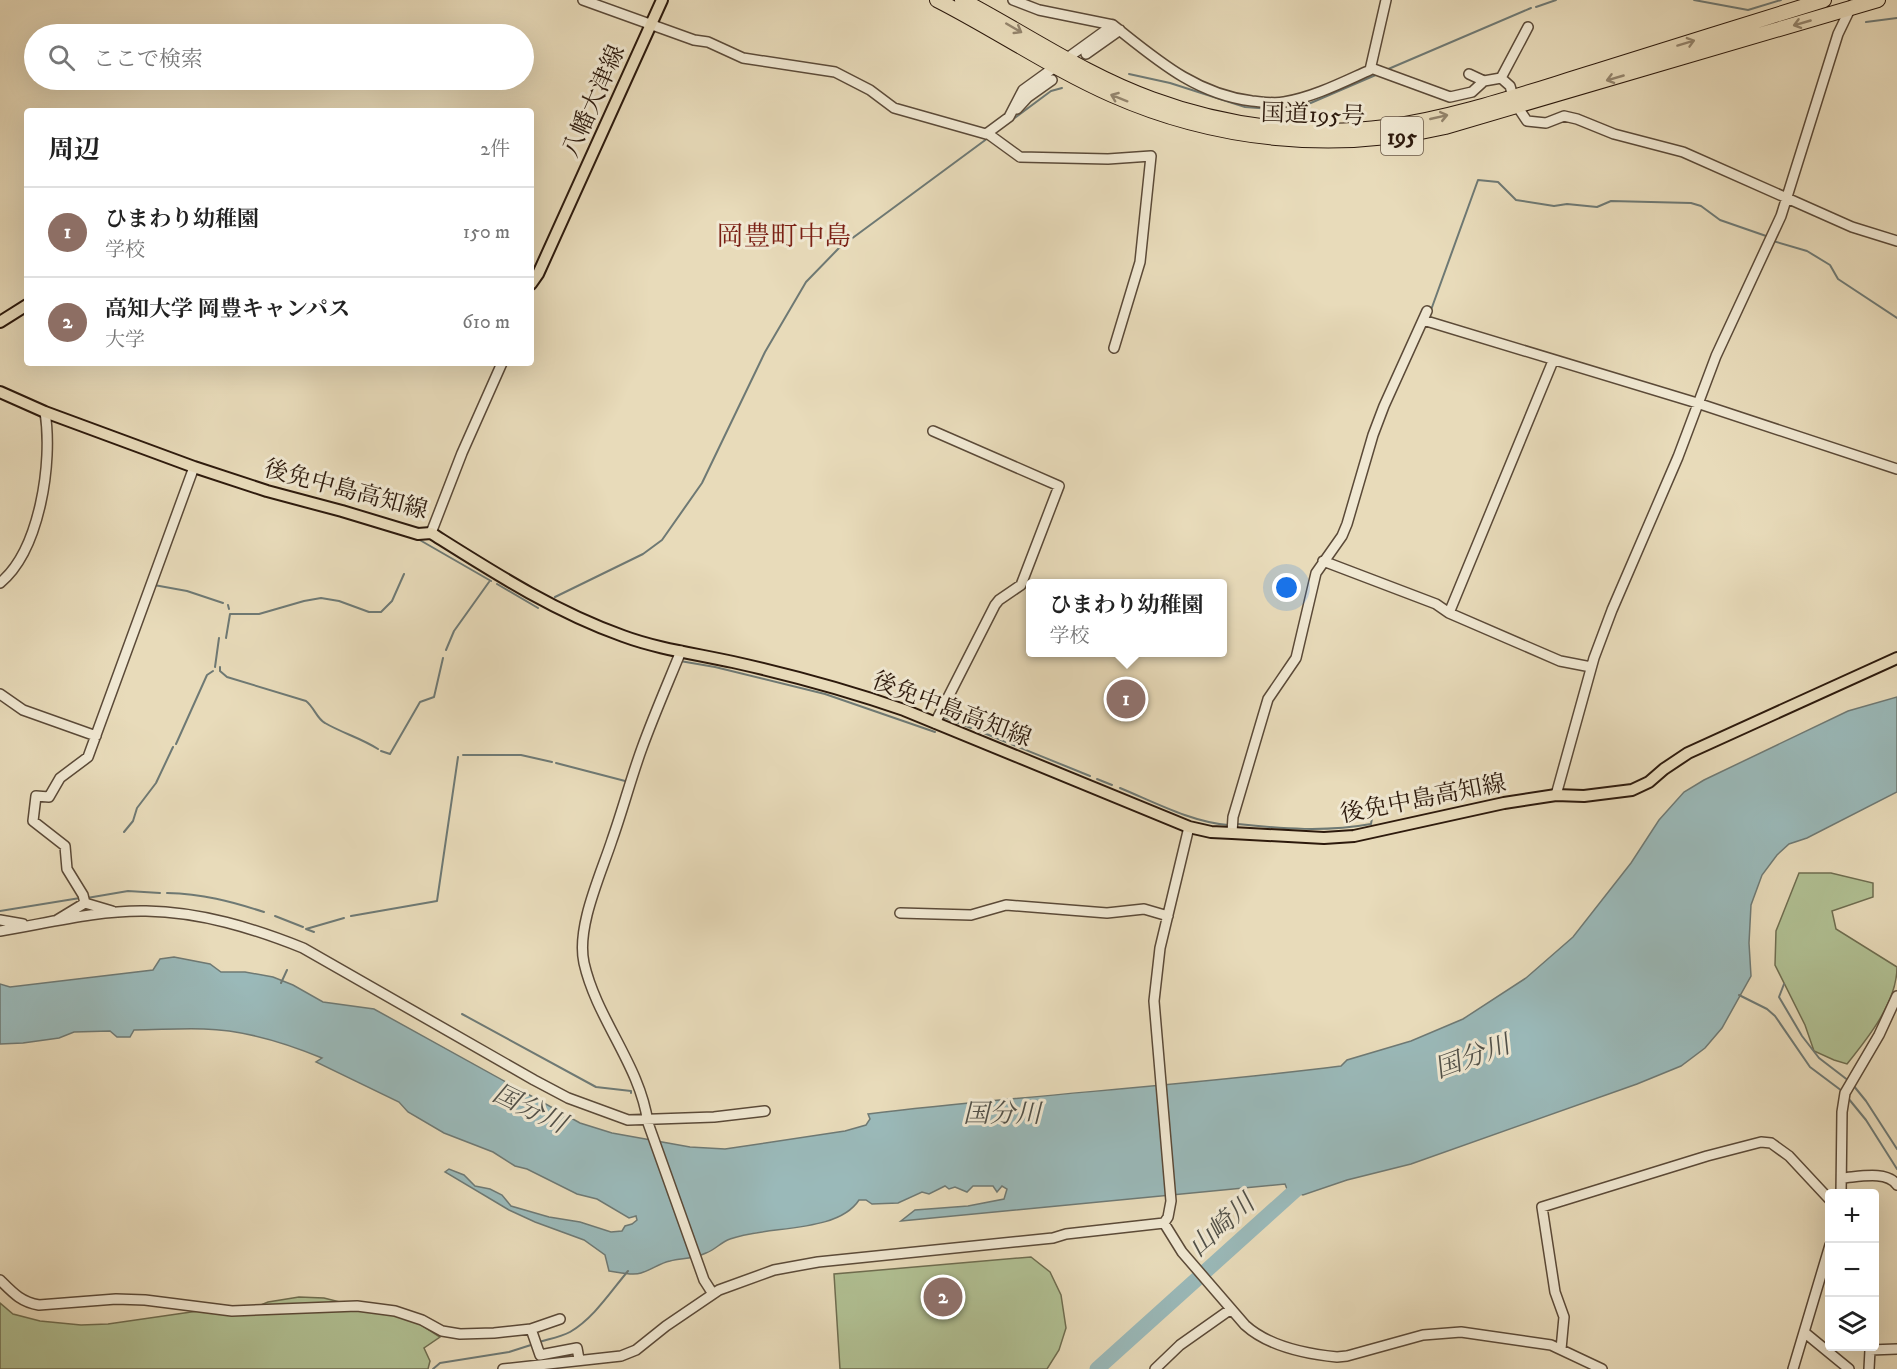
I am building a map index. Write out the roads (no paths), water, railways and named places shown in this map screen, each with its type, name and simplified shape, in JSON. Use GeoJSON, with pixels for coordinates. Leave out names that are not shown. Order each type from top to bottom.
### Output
{"type":"FeatureCollection","features":[{"type":"Feature","properties":{"kind":"highway","name":"国道195号"},"geometry":{"type":"LineString","coordinates":[[937,0],[1058,68],[1112,95],[1183,121],[1263,137],[1312,141],[1350,141],[1413,135],[1824,0]]}},
{"type":"Feature","properties":{"kind":"highway","name":"国道195号"},"geometry":{"type":"LineString","coordinates":[[962,0],[1058,68]]}},
{"type":"Feature","properties":{"kind":"highway","name":"国道195号"},"geometry":{"type":"LineString","coordinates":[[1515,102],[1853,5],[1878,0]]}},
{"type":"Feature","properties":{"kind":"main road","name":"八幡大津線"},"geometry":{"type":"LineString","coordinates":[[534,279],[542,266],[662,0]]}},
{"type":"Feature","properties":{"kind":"main road"},"geometry":{"type":"LineString","coordinates":[[0,322],[24,307]]}},
{"type":"Feature","properties":{"kind":"main road","name":"後免中島高知線"},"geometry":{"type":"LineString","coordinates":[[0,392],[45,412],[194,467],[267,491],[418,534],[430,533],[538,598],[579,619],[631,639],[808,679],[862,695],[1189,827],[1211,832],[1324,838],[1354,836],[1504,803],[1556,795],[1584,796],[1642,787],[1688,753],[1897,658]]}},
{"type":"Feature","properties":{"kind":"street"},"geometry":{"type":"LineString","coordinates":[[584,0],[694,40],[708,42],[742,58],[835,72],[870,90],[903,112],[935,119],[982,134],[990,134],[1020,157],[1108,159],[1151,156],[1140,262],[1114,348]]}},
{"type":"Feature","properties":{"kind":"street"},"geometry":{"type":"LineString","coordinates":[[1013,0],[1039,10],[1116,28],[1186,80],[1245,100],[1276,103],[1304,98],[1370,70],[1378,70],[1450,97],[1472,92],[1484,81],[1501,78]]}},
{"type":"Feature","properties":{"kind":"street"},"geometry":{"type":"LineString","coordinates":[[1378,70],[1386,0]]}},
{"type":"Feature","properties":{"kind":"street"},"geometry":{"type":"LineString","coordinates":[[1556,795],[1592,667],[1612,610],[1678,457],[1697,403],[1734,314],[1772,238],[1838,33],[1853,5]]}},
{"type":"Feature","properties":{"kind":"street"},"geometry":{"type":"LineString","coordinates":[[1501,78],[1527,27]]}},
{"type":"Feature","properties":{"kind":"street"},"geometry":{"type":"LineString","coordinates":[[1009,117],[1023,90],[1116,28]]}},
{"type":"Feature","properties":{"kind":"street"},"geometry":{"type":"LineString","coordinates":[[1086,54],[1116,28]]}},
{"type":"Feature","properties":{"kind":"street"},"geometry":{"type":"LineString","coordinates":[[990,134],[1058,68]]}},
{"type":"Feature","properties":{"kind":"street"},"geometry":{"type":"LineString","coordinates":[[1470,74],[1484,81]]}},
{"type":"Feature","properties":{"kind":"street"},"geometry":{"type":"LineString","coordinates":[[1501,78],[1510,86],[1515,102],[1527,121],[1546,123],[1564,116],[1614,134],[1695,156],[1852,227],[1897,241]]}},
{"type":"Feature","properties":{"kind":"street"},"geometry":{"type":"LineString","coordinates":[[1232,833],[1233,817],[1268,699],[1296,658],[1316,573],[1342,536],[1373,435],[1425,316],[1553,361],[1697,403],[1897,470]]}},
{"type":"Feature","properties":{"kind":"street"},"geometry":{"type":"LineString","coordinates":[[1449,613],[1553,361]]}},
{"type":"Feature","properties":{"kind":"street"},"geometry":{"type":"LineString","coordinates":[[430,533],[501,366]]}},
{"type":"Feature","properties":{"kind":"street"},"geometry":{"type":"LineString","coordinates":[[0,583],[12,573],[23,556],[38,515],[47,463],[48,436],[45,412]]}},
{"type":"Feature","properties":{"kind":"street"},"geometry":{"type":"LineString","coordinates":[[933,431],[1059,486],[1021,585],[995,605],[934,723]]}},
{"type":"Feature","properties":{"kind":"street"},"geometry":{"type":"LineString","coordinates":[[85,903],[83,895],[67,869],[65,846],[37,825],[33,817],[36,796],[49,797],[62,776],[87,759],[194,467]]}},
{"type":"Feature","properties":{"kind":"street"},"geometry":{"type":"LineString","coordinates":[[1323,561],[1436,604],[1449,613],[1560,662],[1592,667]]}},
{"type":"Feature","properties":{"kind":"street"},"geometry":{"type":"LineString","coordinates":[[681,651],[639,756],[584,926],[584,960],[604,1018],[630,1067],[704,1280],[713,1294]]}},
{"type":"Feature","properties":{"kind":"street"},"geometry":{"type":"LineString","coordinates":[[0,694],[23,710],[96,736]]}},
{"type":"Feature","properties":{"kind":"street"},"geometry":{"type":"LineString","coordinates":[[1164,1222],[1170,1210],[1170,1190],[1154,1001],[1160,948],[1189,827]]}},
{"type":"Feature","properties":{"kind":"street"},"geometry":{"type":"LineString","coordinates":[[53,922],[85,903],[118,913]]}},
{"type":"Feature","properties":{"kind":"street"},"geometry":{"type":"LineString","coordinates":[[900,913],[971,915],[1006,905],[1107,913],[1144,909],[1168,916]]}},
{"type":"Feature","properties":{"kind":"street"},"geometry":{"type":"LineString","coordinates":[[0,931],[118,913],[146,911],[226,922],[303,948],[568,1098],[628,1120],[714,1117],[765,1111]]}},
{"type":"Feature","properties":{"kind":"street"},"geometry":{"type":"LineString","coordinates":[[0,920],[32,926]]}},
{"type":"Feature","properties":{"kind":"street"},"geometry":{"type":"LineString","coordinates":[[1841,1189],[1848,1089],[1894,1012],[1897,996]]}},
{"type":"Feature","properties":{"kind":"street"},"geometry":{"type":"LineString","coordinates":[[1561,1349],[1564,1317],[1555,1292],[1542,1207],[1707,1156],[1761,1142],[1771,1143],[1789,1156],[1825,1195]]}},
{"type":"Feature","properties":{"kind":"street"},"geometry":{"type":"LineString","coordinates":[[1842,1178],[1884,1176],[1893,1180],[1897,1185]]}},
{"type":"Feature","properties":{"kind":"street"},"geometry":{"type":"LineString","coordinates":[[1164,1222],[1195,1269],[1253,1332],[1290,1347],[1337,1357],[1423,1335],[1474,1333],[1540,1343],[1561,1349],[1602,1369]]}},
{"type":"Feature","properties":{"kind":"street"},"geometry":{"type":"LineString","coordinates":[[503,1369],[621,1356],[636,1350],[671,1322],[713,1294],[746,1278],[789,1266],[1053,1238],[1066,1234],[1164,1222]]}},
{"type":"Feature","properties":{"kind":"street"},"geometry":{"type":"LineString","coordinates":[[1793,1369],[1825,1262]]}},
{"type":"Feature","properties":{"kind":"street"},"geometry":{"type":"LineString","coordinates":[[0,1280],[17,1298],[39,1305],[116,1299],[146,1300],[232,1311],[357,1306],[395,1311],[423,1320],[442,1330],[460,1334],[532,1333],[560,1319]]}},
{"type":"Feature","properties":{"kind":"street"},"geometry":{"type":"LineString","coordinates":[[1155,1369],[1186,1340],[1231,1309]]}},
{"type":"Feature","properties":{"kind":"street"},"geometry":{"type":"LineString","coordinates":[[1804,1332],[1849,1369]]}},
{"type":"Feature","properties":{"kind":"street"},"geometry":{"type":"LineString","coordinates":[[532,1333],[540,1355],[577,1348],[579,1359]]}},
{"type":"Feature","properties":{"kind":"street"},"geometry":{"type":"LineString","coordinates":[[1869,1369],[1870,1350],[1897,1348]]}},
{"type":"Feature","properties":{"kind":"water","name":"国分川"},"geometry":{"type":"Polygon","coordinates":[[[1897,697],[1897,792],[1807,838],[1789,844],[1777,855],[1762,875],[1751,905],[1749,943],[1751,976],[1722,1028],[1705,1048],[1681,1066],[1637,1084],[1411,1164],[1347,1180],[1303,1195],[1287,1189],[1285,1184],[901,1221],[915,1210],[968,1206],[1004,1199],[1007,1189],[1002,1186],[997,1192],[993,1186],[973,1186],[967,1192],[955,1187],[949,1189],[945,1186],[929,1194],[922,1192],[898,1203],[872,1204],[866,1200],[859,1200],[849,1211],[818,1224],[745,1235],[727,1240],[702,1255],[666,1262],[633,1274],[609,1271],[605,1255],[584,1240],[509,1210],[445,1172],[449,1169],[464,1175],[475,1186],[490,1189],[502,1195],[511,1206],[549,1217],[580,1222],[611,1232],[622,1231],[625,1226],[637,1220],[636,1216],[629,1218],[597,1199],[577,1194],[527,1169],[515,1166],[493,1152],[444,1133],[408,1112],[399,1102],[316,1062],[322,1058],[308,1052],[249,1035],[195,1029],[134,1030],[130,1037],[117,1037],[110,1031],[74,1032],[59,1038],[0,1044],[0,984],[10,987],[153,970],[160,959],[174,957],[210,964],[221,972],[245,972],[273,977],[323,1002],[374,1009],[580,1123],[612,1133],[690,1147],[725,1149],[845,1131],[866,1125],[870,1119],[868,1114],[1341,1066],[1347,1060],[1411,1041],[1463,1019],[1526,978],[1573,937],[1631,863],[1659,820],[1684,792],[1704,780],[1848,711],[1897,697]]]}},
{"type":"Feature","properties":{"kind":"waterway"},"geometry":{"type":"LineString","coordinates":[[1536,7],[1556,0]]}},
{"type":"Feature","properties":{"kind":"waterway"},"geometry":{"type":"LineString","coordinates":[[1694,0],[1748,10],[1781,0]]}},
{"type":"Feature","properties":{"kind":"waterway"},"geometry":{"type":"LineString","coordinates":[[1386,70],[1531,8]]}},
{"type":"Feature","properties":{"kind":"waterway"},"geometry":{"type":"LineString","coordinates":[[1866,22],[1897,18]]}},
{"type":"Feature","properties":{"kind":"waterway"},"geometry":{"type":"LineString","coordinates":[[1129,74],[1170,83],[1245,107],[1284,110],[1306,105],[1378,74]]}},
{"type":"Feature","properties":{"kind":"waterway"},"geometry":{"type":"LineString","coordinates":[[1012,120],[1051,91],[1062,88]]}},
{"type":"Feature","properties":{"kind":"waterway"},"geometry":{"type":"LineString","coordinates":[[555,597],[643,554],[662,540],[702,483],[765,352],[806,282],[839,248],[988,138]]}},
{"type":"Feature","properties":{"kind":"waterway"},"geometry":{"type":"LineString","coordinates":[[1431,310],[1478,180],[1498,182],[1516,200],[1554,206],[1567,204],[1597,207],[1611,201],[1691,203],[1701,206],[1720,220],[1769,237]]}},
{"type":"Feature","properties":{"kind":"waterway"},"geometry":{"type":"LineString","coordinates":[[1773,241],[1807,251],[1830,265],[1838,279],[1897,318]]}},
{"type":"Feature","properties":{"kind":"waterway"},"geometry":{"type":"LineString","coordinates":[[418,539],[491,581]]}},
{"type":"Feature","properties":{"kind":"waterway"},"geometry":{"type":"LineString","coordinates":[[226,638],[230,614],[259,614],[321,598],[339,601],[369,612],[381,612],[392,601],[404,574]]}},
{"type":"Feature","properties":{"kind":"waterway"},"geometry":{"type":"LineString","coordinates":[[446,650],[454,631],[489,582]]}},
{"type":"Feature","properties":{"kind":"waterway"},"geometry":{"type":"LineString","coordinates":[[497,584],[538,608]]}},
{"type":"Feature","properties":{"kind":"waterway"},"geometry":{"type":"LineString","coordinates":[[154,585],[187,591],[223,603]]}},
{"type":"Feature","properties":{"kind":"waterway"},"geometry":{"type":"LineString","coordinates":[[228,605],[229,609]]}},
{"type":"Feature","properties":{"kind":"waterway"},"geometry":{"type":"LineString","coordinates":[[215,667],[219,638]]}},
{"type":"Feature","properties":{"kind":"waterway"},"geometry":{"type":"LineString","coordinates":[[381,751],[390,754],[420,702],[434,697],[443,658]]}},
{"type":"Feature","properties":{"kind":"waterway"},"geometry":{"type":"LineString","coordinates":[[680,661],[715,667],[825,694],[935,732]]}},
{"type":"Feature","properties":{"kind":"waterway"},"geometry":{"type":"LineString","coordinates":[[220,667],[220,671],[227,677],[306,701],[322,721],[378,749]]}},
{"type":"Feature","properties":{"kind":"waterway"},"geometry":{"type":"LineString","coordinates":[[176,744],[207,675],[213,671]]}},
{"type":"Feature","properties":{"kind":"waterway"},"geometry":{"type":"LineString","coordinates":[[944,718],[971,728]]}},
{"type":"Feature","properties":{"kind":"waterway"},"geometry":{"type":"LineString","coordinates":[[979,731],[1090,776]]}},
{"type":"Feature","properties":{"kind":"waterway"},"geometry":{"type":"LineString","coordinates":[[124,832],[133,821],[137,808],[156,783],[173,747]]}},
{"type":"Feature","properties":{"kind":"waterway"},"geometry":{"type":"LineString","coordinates":[[463,755],[521,755],[552,762]]}},
{"type":"Feature","properties":{"kind":"waterway"},"geometry":{"type":"LineString","coordinates":[[351,916],[437,901],[458,757]]}},
{"type":"Feature","properties":{"kind":"waterway"},"geometry":{"type":"LineString","coordinates":[[556,763],[629,782]]}},
{"type":"Feature","properties":{"kind":"waterway"},"geometry":{"type":"LineString","coordinates":[[1097,779],[1112,785]]}},
{"type":"Feature","properties":{"kind":"waterway"},"geometry":{"type":"LineString","coordinates":[[1120,788],[1187,816],[1228,825]]}},
{"type":"Feature","properties":{"kind":"waterway"},"geometry":{"type":"LineString","coordinates":[[1238,824],[1321,829],[1371,824],[1372,818]]}},
{"type":"Feature","properties":{"kind":"waterway"},"geometry":{"type":"LineString","coordinates":[[87,898],[128,891],[160,893]]}},
{"type":"Feature","properties":{"kind":"waterway"},"geometry":{"type":"LineString","coordinates":[[167,893],[216,899],[264,912]]}},
{"type":"Feature","properties":{"kind":"waterway"},"geometry":{"type":"LineString","coordinates":[[0,911],[80,898]]}},
{"type":"Feature","properties":{"kind":"waterway"},"geometry":{"type":"LineString","coordinates":[[275,916],[303,927]]}},
{"type":"Feature","properties":{"kind":"waterway"},"geometry":{"type":"LineString","coordinates":[[306,929],[344,918]]}},
{"type":"Feature","properties":{"kind":"waterway"},"geometry":{"type":"LineString","coordinates":[[306,929],[314,932]]}},
{"type":"Feature","properties":{"kind":"waterway"},"geometry":{"type":"LineString","coordinates":[[281,983],[287,970]]}},
{"type":"Feature","properties":{"kind":"waterway"},"geometry":{"type":"LineString","coordinates":[[1784,984],[1779,997],[1802,1036],[1819,1058],[1849,1081]]}},
{"type":"Feature","properties":{"kind":"waterway"},"geometry":{"type":"LineString","coordinates":[[1739,995],[1767,1009],[1775,1016],[1810,1067],[1842,1091]]}},
{"type":"Feature","properties":{"kind":"waterway"},"geometry":{"type":"LineString","coordinates":[[462,1014],[596,1087],[631,1091],[631,1093]]}},
{"type":"Feature","properties":{"kind":"waterway"},"geometry":{"type":"LineString","coordinates":[[1853,1085],[1897,1149]]}},
{"type":"Feature","properties":{"kind":"waterway"},"geometry":{"type":"LineString","coordinates":[[1848,1098],[1866,1120],[1897,1169]]}},
{"type":"Feature","properties":{"kind":"waterway","name":"山崎川"},"geometry":{"type":"LineString","coordinates":[[1097,1369],[1308,1179]]}},
{"type":"Feature","properties":{"kind":"waterway"},"geometry":{"type":"LineString","coordinates":[[539,1342],[563,1335],[579,1326],[594,1312],[628,1271]]}},
{"type":"Feature","properties":{"kind":"waterway"},"geometry":{"type":"LineString","coordinates":[[433,1369],[440,1363],[509,1352],[534,1344]]}},
{"type":"Feature","properties":{"kind":"place","name":"ひまわり幼稚園"},"geometry":{"type":"Point","coordinates":[1126,699]}},
{"type":"Feature","properties":{"kind":"place","name":"高知大学 岡豊キャンパス"},"geometry":{"type":"Point","coordinates":[943,1297]}},
{"type":"Feature","properties":{"kind":"district","name":"岡豊町中島"},"geometry":{"type":"Point","coordinates":[784,236]}}]}
